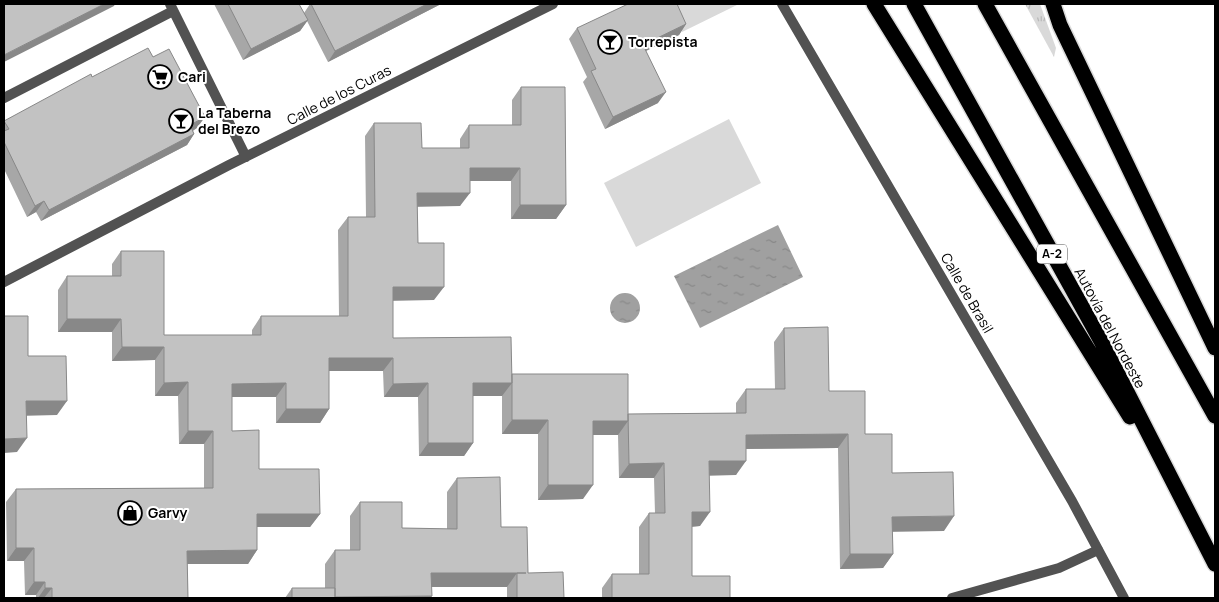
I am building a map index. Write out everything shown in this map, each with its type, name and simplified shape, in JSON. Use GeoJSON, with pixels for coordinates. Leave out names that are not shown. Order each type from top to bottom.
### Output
{"type":"FeatureCollection","features":[{"type":"Feature","properties":{"kind":"highway"},"geometry":{"type":"LineString","coordinates":[[870,4],[894,38]]}},
{"type":"Feature","properties":{"kind":"highway"},"geometry":{"type":"LineString","coordinates":[[874,4],[1185,506]]}},
{"type":"Feature","properties":{"kind":"highway","name":"Autovía del Nordeste"},"geometry":{"type":"LineString","coordinates":[[914,4],[1101,341],[1215,564]]}},
{"type":"Feature","properties":{"kind":"highway"},"geometry":{"type":"LineString","coordinates":[[985,4],[1215,416]]}},
{"type":"Feature","properties":{"kind":"highway"},"geometry":{"type":"LineString","coordinates":[[1053,4],[1060,26],[1215,348]]}},
{"type":"Feature","properties":{"kind":"street","name":"Calle de los Curas"},"geometry":{"type":"LineString","coordinates":[[4,282],[229,165],[553,4]]}},
{"type":"Feature","properties":{"kind":"street","name":"Calle de Brasil"},"geometry":{"type":"LineString","coordinates":[[782,4],[1067,492],[1124,598]]}},
{"type":"Feature","properties":{"kind":"street"},"geometry":{"type":"LineString","coordinates":[[4,98],[172,8],[246,157]]}},
{"type":"Feature","properties":{"kind":"street"},"geometry":{"type":"LineString","coordinates":[[952,598],[1059,568],[1098,550]]}},
{"type":"Feature","properties":{"kind":"green space"},"geometry":{"type":"Polygon","coordinates":[[[669,4],[739,4],[682,32],[669,4]]]}},
{"type":"Feature","properties":{"kind":"green space"},"geometry":{"type":"Polygon","coordinates":[[[1025,4],[1040,4],[1056,48],[1054,57],[1025,4]]]}},
{"type":"Feature","properties":{"kind":"green space"},"geometry":{"type":"Polygon","coordinates":[[[729,119],[761,183],[636,247],[604,183],[729,119]]]}},
{"type":"Feature","properties":{"kind":"water"},"geometry":{"type":"Polygon","coordinates":[[[778,225],[803,277],[700,328],[674,276],[778,225]]]}},
{"type":"Feature","properties":{"kind":"water"},"geometry":{"type":"Polygon","coordinates":[[[625,293],[636,297],[640,308],[636,319],[625,323],[614,319],[610,308],[614,297],[625,293]]]}},
{"type":"Feature","properties":{"kind":"building"},"geometry":{"type":"Polygon","coordinates":[[[4,4],[104,4],[4,55],[4,4]]]}},
{"type":"Feature","properties":{"kind":"building"},"geometry":{"type":"Polygon","coordinates":[[[228,4],[299,4],[308,20],[251,49],[228,4]]]}},
{"type":"Feature","properties":{"kind":"building"},"geometry":{"type":"Polygon","coordinates":[[[311,4],[427,4],[335,51],[311,4]]]}},
{"type":"Feature","properties":{"kind":"building"},"geometry":{"type":"Polygon","coordinates":[[[628,4],[677,4],[686,24],[643,45],[666,92],[613,117],[591,71],[596,69],[577,28],[628,4]]]}},
{"type":"Feature","properties":{"kind":"building"},"geometry":{"type":"Polygon","coordinates":[[[148,48],[153,57],[169,49],[205,117],[190,125],[194,134],[49,210],[44,201],[35,206],[4,142],[4,131],[9,129],[4,121],[91,74],[92,77],[148,48]]]}},
{"type":"Feature","properties":{"kind":"building"},"geometry":{"type":"Polygon","coordinates":[[[521,87],[565,87],[566,205],[520,205],[520,168],[470,168],[470,193],[417,193],[418,243],[444,243],[444,287],[393,287],[393,338],[511,337],[512,383],[473,383],[473,443],[428,443],[428,383],[393,384],[393,358],[329,358],[329,409],[286,409],[286,383],[232,384],[232,431],[259,430],[259,469],[319,469],[320,514],[257,514],[257,550],[187,551],[188,598],[52,598],[52,588],[45,588],[45,582],[34,582],[34,548],[16,548],[16,489],[213,488],[213,431],[188,431],[188,382],[164,383],[164,347],[122,347],[121,319],[67,319],[67,276],[121,276],[121,251],[164,251],[164,335],[261,335],[261,316],[348,316],[348,217],[375,217],[374,123],[421,123],[422,148],[469,148],[469,125],[521,125],[521,87]]]}},
{"type":"Feature","properties":{"kind":"building"},"geometry":{"type":"Polygon","coordinates":[[[4,316],[28,316],[28,356],[66,356],[67,401],[26,401],[27,438],[4,439],[4,316]]]}},
{"type":"Feature","properties":{"kind":"building"},"geometry":{"type":"Polygon","coordinates":[[[828,327],[829,391],[865,391],[865,434],[892,434],[892,473],[953,472],[954,516],[892,517],[893,554],[850,554],[848,434],[746,435],[746,461],[709,461],[710,512],[692,512],[692,576],[730,576],[730,598],[612,598],[612,574],[649,574],[649,513],[665,513],[664,463],[629,464],[628,414],[746,413],[746,389],[785,389],[784,328],[828,327]]]}},
{"type":"Feature","properties":{"kind":"building"},"geometry":{"type":"Polygon","coordinates":[[[512,374],[628,374],[628,421],[593,421],[593,485],[548,485],[548,420],[512,420],[512,374]]]}},
{"type":"Feature","properties":{"kind":"building"},"geometry":{"type":"Polygon","coordinates":[[[500,477],[501,527],[527,527],[528,573],[563,572],[564,598],[517,598],[517,573],[431,573],[432,596],[335,597],[335,550],[360,550],[360,502],[402,502],[402,528],[457,529],[457,478],[500,477]]]}},
{"type":"Feature","properties":{"kind":"building"},"geometry":{"type":"Polygon","coordinates":[[[292,588],[335,588],[335,598],[292,598],[292,588]]]}},
{"type":"Feature","properties":{"kind":"place","name":"Torrepista"},"geometry":{"type":"Point","coordinates":[610,42]}},
{"type":"Feature","properties":{"kind":"place","name":"Cari"},"geometry":{"type":"Point","coordinates":[160,77]}},
{"type":"Feature","properties":{"kind":"place","name":"La Taberna del Brezo"},"geometry":{"type":"Point","coordinates":[181,121]}},
{"type":"Feature","properties":{"kind":"place","name":"Garvy"},"geometry":{"type":"Point","coordinates":[130,513]}}]}
